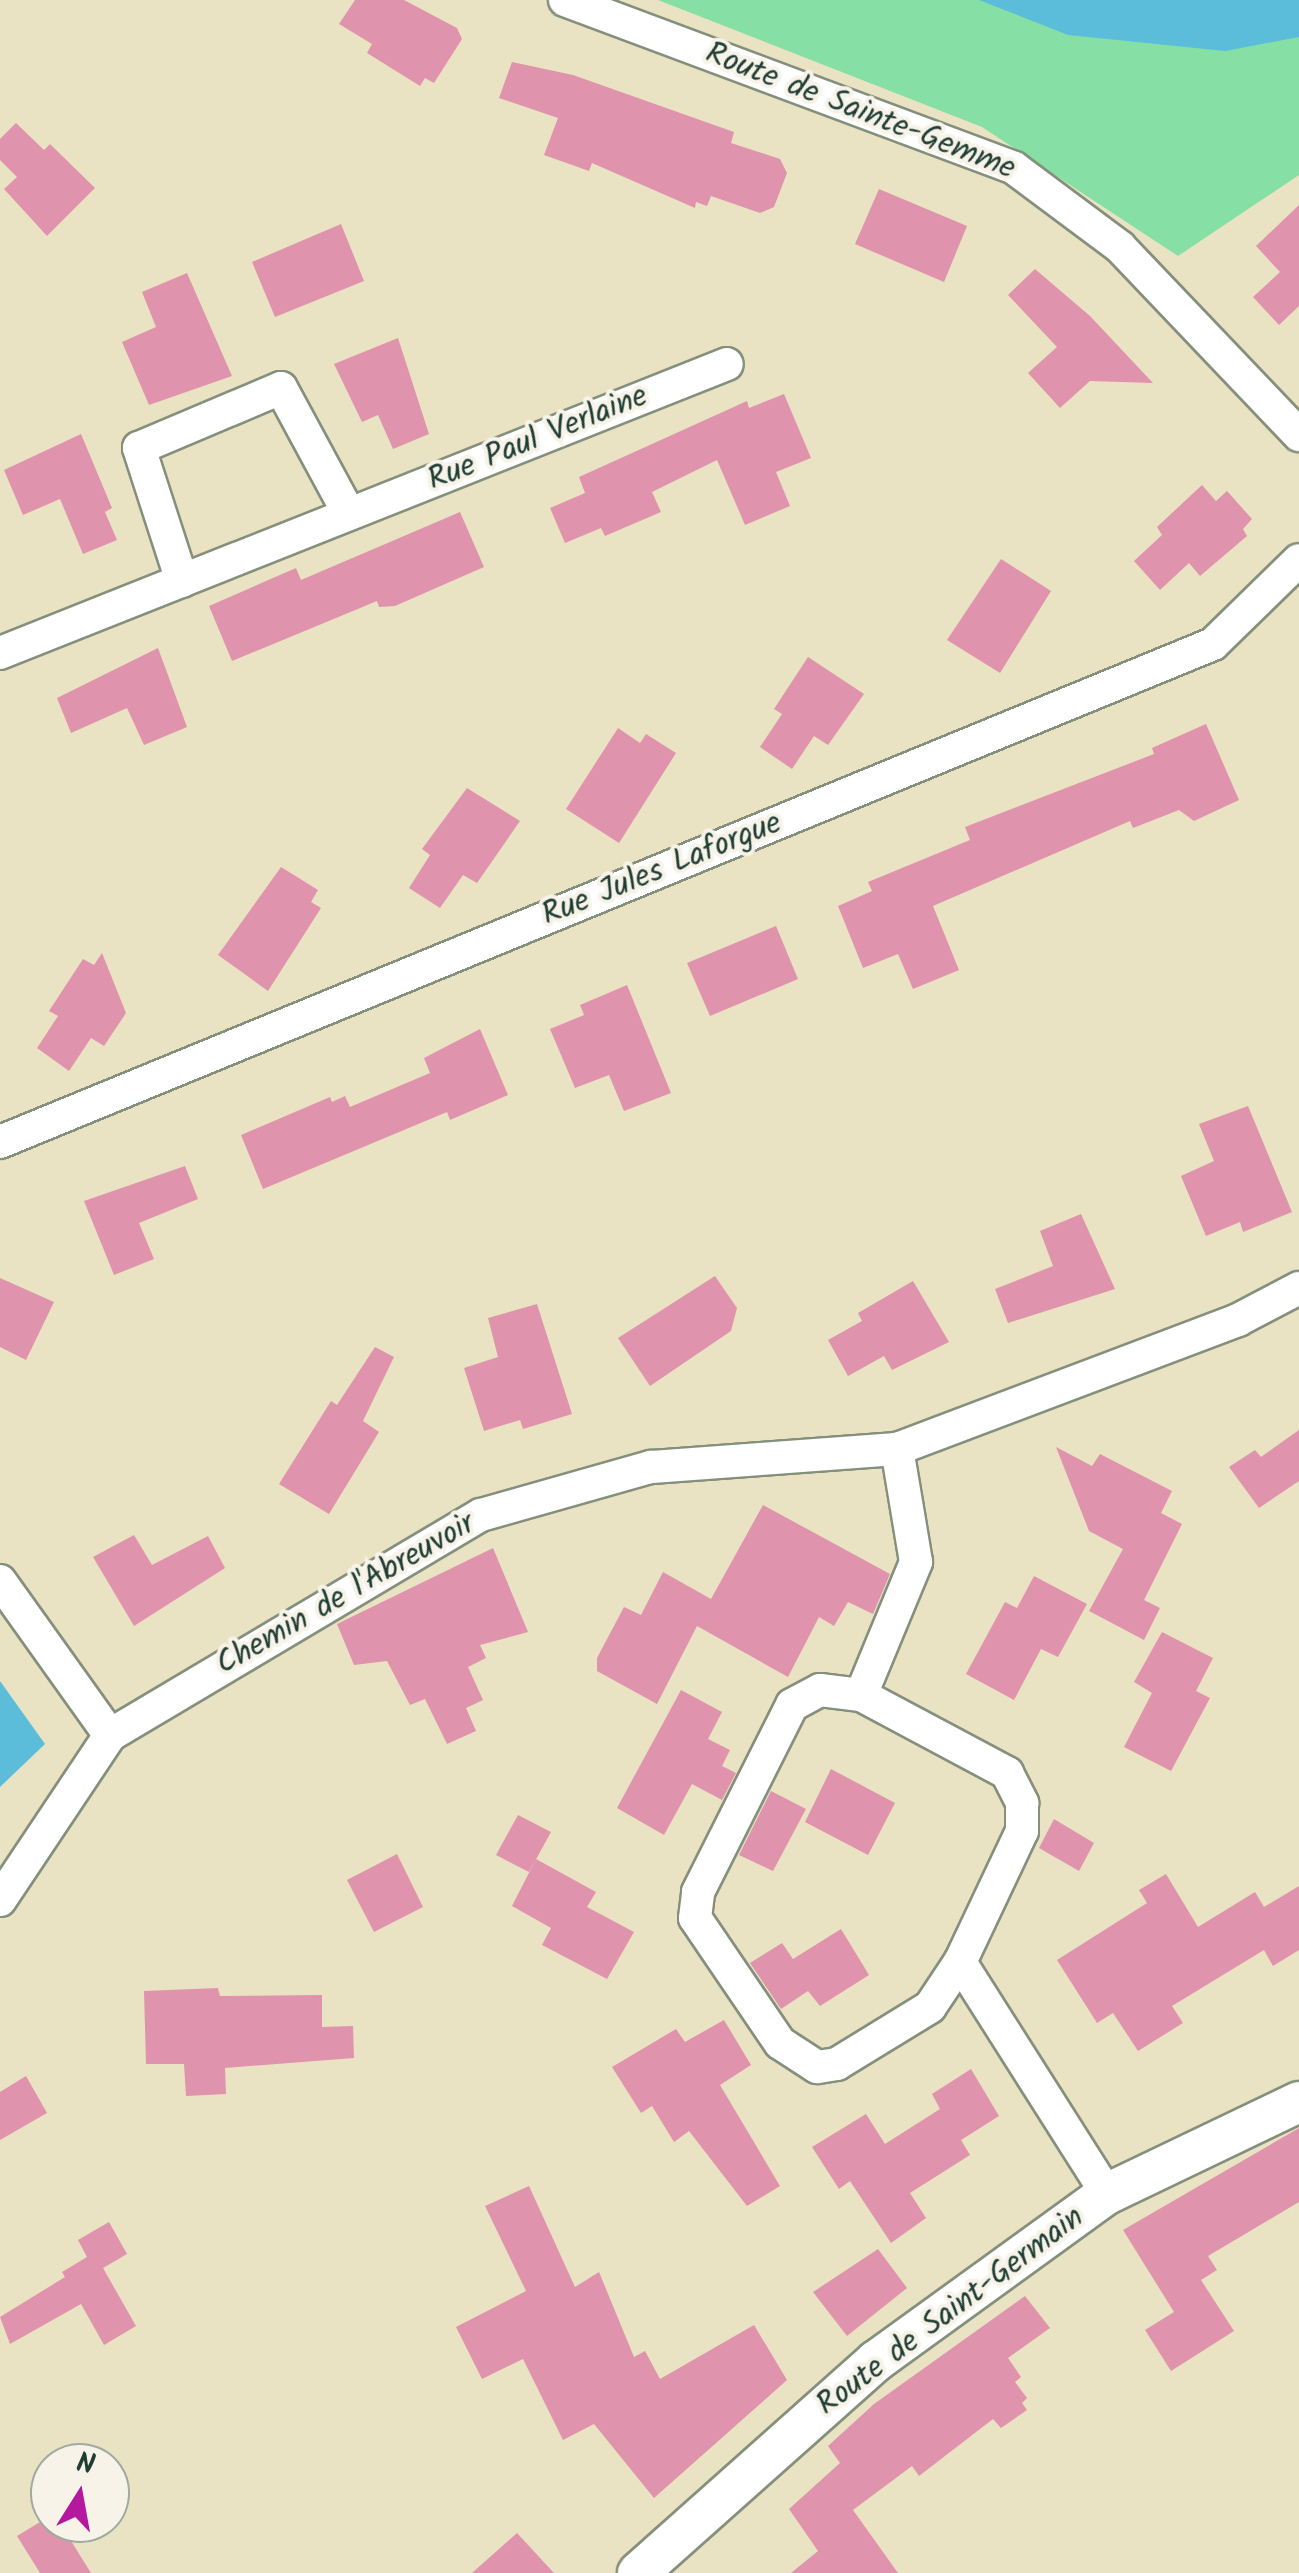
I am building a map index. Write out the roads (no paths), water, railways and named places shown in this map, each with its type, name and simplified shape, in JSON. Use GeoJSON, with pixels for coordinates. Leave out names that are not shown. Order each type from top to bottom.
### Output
{"type":"FeatureCollection","features":[{"type":"Feature","properties":{"kind":"street","name":"Route de Sainte-Gemme"},"geometry":{"type":"LineString","coordinates":[[565,0],[1014,168],[1120,247],[1299,435]]}},
{"type":"Feature","properties":{"kind":"street","name":"Rue Paul Verlaine"},"geometry":{"type":"LineString","coordinates":[[0,653],[727,364]]}},
{"type":"Feature","properties":{"kind":"street"},"geometry":{"type":"LineString","coordinates":[[182,580],[139,448],[282,388],[349,514]]}},
{"type":"Feature","properties":{"kind":"street","name":"Rue Jules Laforgue"},"geometry":{"type":"LineString","coordinates":[[0,1142],[1213,644],[1299,560]]}},
{"type":"Feature","properties":{"kind":"street","name":"Chemin de l'Abreuvoir"},"geometry":{"type":"LineString","coordinates":[[0,1900],[110,1734],[481,1516],[566,1486],[651,1467],[898,1449],[1238,1320],[1299,1288]]}},
{"type":"Feature","properties":{"kind":"street"},"geometry":{"type":"LineString","coordinates":[[861,1695],[916,1562],[898,1449]]}},
{"type":"Feature","properties":{"kind":"street"},"geometry":{"type":"LineString","coordinates":[[0,1581],[110,1734]]}},
{"type":"Feature","properties":{"kind":"street"},"geometry":{"type":"LineString","coordinates":[[820,1690],[861,1695],[1007,1773],[1022,1803],[1022,1832],[960,1962],[930,2007],[837,2064],[817,2067],[780,2043],[695,1918],[698,1892],[792,1705],[820,1690]]}},
{"type":"Feature","properties":{"kind":"street"},"geometry":{"type":"LineString","coordinates":[[960,1962],[1107,2194]]}},
{"type":"Feature","properties":{"kind":"street","name":"Route de Saint-Germain"},"geometry":{"type":"LineString","coordinates":[[638,2573],[876,2361],[1107,2194],[1299,2102]]}},
{"type":"Feature","properties":{"kind":"water"},"geometry":{"type":"Polygon","coordinates":[[[979,0],[1299,0],[1299,37],[1225,51],[1068,35],[979,0]]]}},
{"type":"Feature","properties":{"kind":"water"},"geometry":{"type":"Polygon","coordinates":[[[0,1681],[45,1744],[0,1787],[0,1681]]]}}]}
